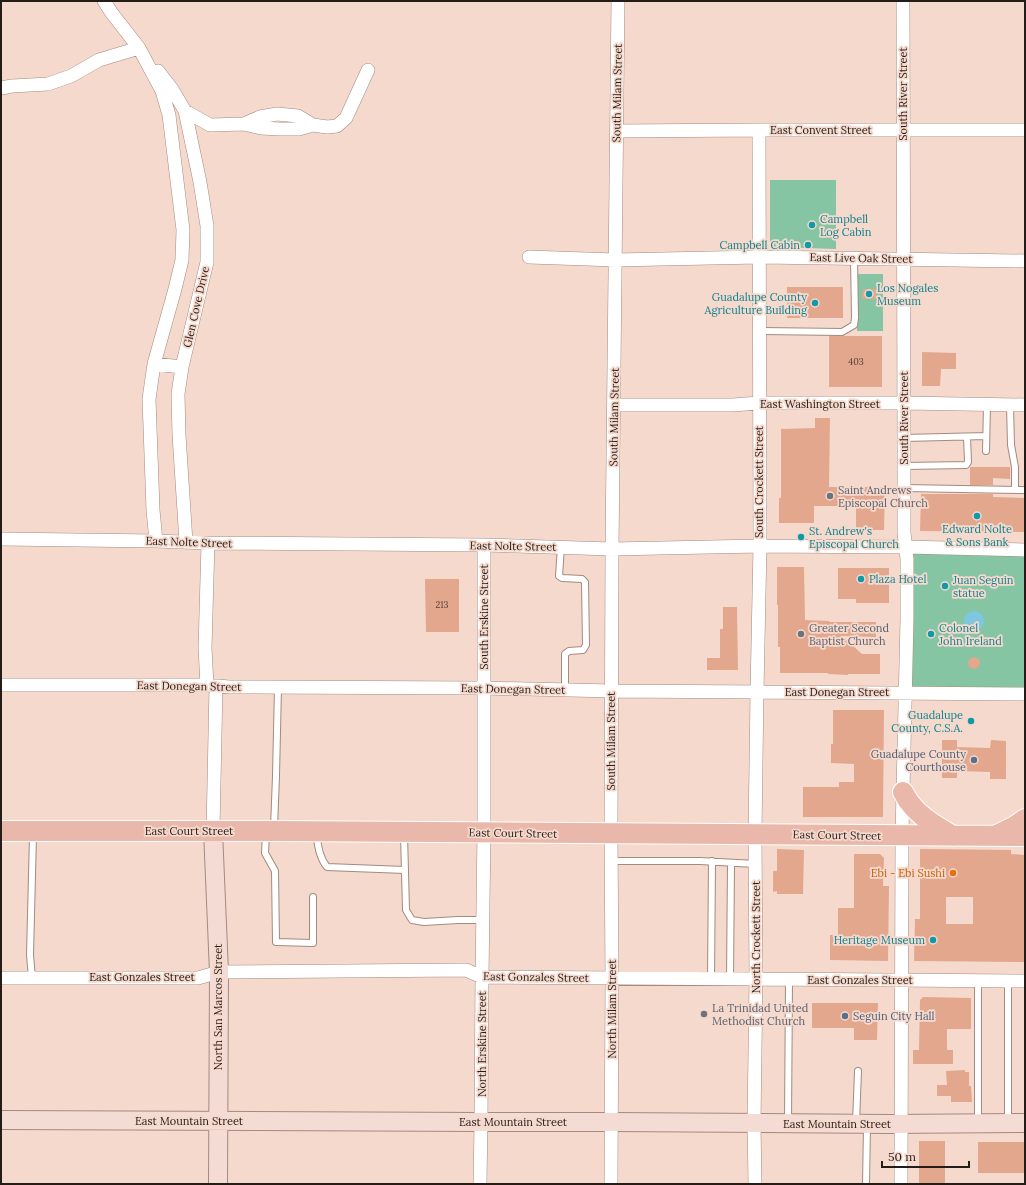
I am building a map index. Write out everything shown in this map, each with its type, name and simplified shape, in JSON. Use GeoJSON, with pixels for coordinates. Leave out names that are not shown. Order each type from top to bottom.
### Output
{"type":"FeatureCollection","features":[{"type":"Feature","properties":{"kind":"main road"},"geometry":{"type":"LineString","coordinates":[[903,792],[910,804],[922,816],[953,836]]}},
{"type":"Feature","properties":{"kind":"main road"},"geometry":{"type":"LineString","coordinates":[[995,836],[1025,819]]}},
{"type":"Feature","properties":{"kind":"main road","name":"East Court Street"},"geometry":{"type":"LineString","coordinates":[[1,831],[315,831],[1025,836]]}},
{"type":"Feature","properties":{"kind":"street","name":"Glen Cove Drive"},"geometry":{"type":"LineString","coordinates":[[104,1],[139,48],[162,91],[169,115],[183,230],[182,260],[154,364],[149,399],[153,510],[156,541]]}},
{"type":"Feature","properties":{"kind":"street","name":"South Milam Street"},"geometry":{"type":"LineString","coordinates":[[611,834],[612,548],[618,1]]}},
{"type":"Feature","properties":{"kind":"street","name":"South River Street"},"geometry":{"type":"LineString","coordinates":[[901,1184],[902,836],[906,693],[907,566],[905,547],[904,488],[903,1]]}},
{"type":"Feature","properties":{"kind":"street"},"geometry":{"type":"LineString","coordinates":[[1,88],[48,84],[71,76],[99,60],[139,48]]}},
{"type":"Feature","properties":{"kind":"street","name":"Glen Cove Drive"},"geometry":{"type":"LineString","coordinates":[[147,63],[158,70],[172,89],[185,111],[200,182],[207,226],[207,262],[182,367],[178,394],[179,435],[186,542]]}},
{"type":"Feature","properties":{"kind":"street"},"geometry":{"type":"LineString","coordinates":[[185,111],[210,125],[244,124],[260,117],[277,114],[298,116],[313,125],[326,127],[337,126],[346,118],[368,70]]}},
{"type":"Feature","properties":{"kind":"street"},"geometry":{"type":"LineString","coordinates":[[191,139],[210,125]]}},
{"type":"Feature","properties":{"kind":"street","name":"South Crockett Street"},"geometry":{"type":"LineString","coordinates":[[755,834],[760,546],[759,130]]}},
{"type":"Feature","properties":{"kind":"street","name":"East Convent Street"},"geometry":{"type":"LineString","coordinates":[[617,131],[1025,130]]}},
{"type":"Feature","properties":{"kind":"street","name":"East Live Oak Street"},"geometry":{"type":"LineString","coordinates":[[529,257],[615,260],[759,257],[1025,261]]}},
{"type":"Feature","properties":{"kind":"street"},"geometry":{"type":"LineString","coordinates":[[154,364],[182,367]]}},
{"type":"Feature","properties":{"kind":"street","name":"East Washington Street"},"geometry":{"type":"LineString","coordinates":[[614,405],[904,403],[1025,405]]}},
{"type":"Feature","properties":{"kind":"street","name":"East Nolte Street"},"geometry":{"type":"LineString","coordinates":[[1,539],[612,548],[760,546],[1025,550]]}},
{"type":"Feature","properties":{"kind":"street"},"geometry":{"type":"LineString","coordinates":[[208,543],[205,648],[212,686],[213,831]]}},
{"type":"Feature","properties":{"kind":"street","name":"South Erskine Street"},"geometry":{"type":"LineString","coordinates":[[484,545],[484,832]]}},
{"type":"Feature","properties":{"kind":"street","name":"East Donegan Street"},"geometry":{"type":"LineString","coordinates":[[1,685],[483,688],[612,691],[1025,694]]}},
{"type":"Feature","properties":{"kind":"street","name":"North San Marcos Street"},"geometry":{"type":"LineString","coordinates":[[213,831],[219,972],[218,1184]]}},
{"type":"Feature","properties":{"kind":"street","name":"North Erskine Street"},"geometry":{"type":"LineString","coordinates":[[480,1184],[482,1122],[484,832]]}},
{"type":"Feature","properties":{"kind":"street","name":"North Milam Street"},"geometry":{"type":"LineString","coordinates":[[611,834],[611,1184]]}},
{"type":"Feature","properties":{"kind":"street","name":"North Crockett Street"},"geometry":{"type":"LineString","coordinates":[[755,834],[755,1184]]}},
{"type":"Feature","properties":{"kind":"street","name":"East Gonzales Street"},"geometry":{"type":"LineString","coordinates":[[1,978],[198,978],[219,972],[466,970],[482,977],[1025,981]]}},
{"type":"Feature","properties":{"kind":"street","name":"East Mountain Street"},"geometry":{"type":"LineString","coordinates":[[1,1120],[611,1122],[754,1124],[1016,1123]]}},
{"type":"Feature","properties":{"kind":"lane"},"geometry":{"type":"LineString","coordinates":[[759,331],[842,332],[854,325],[854,258]]}},
{"type":"Feature","properties":{"kind":"lane"},"geometry":{"type":"LineString","coordinates":[[986,405],[986,451]]}},
{"type":"Feature","properties":{"kind":"lane"},"geometry":{"type":"LineString","coordinates":[[1010,405],[1011,446],[1015,468],[1015,490]]}},
{"type":"Feature","properties":{"kind":"lane"},"geometry":{"type":"LineString","coordinates":[[904,438],[986,436]]}},
{"type":"Feature","properties":{"kind":"lane"},"geometry":{"type":"LineString","coordinates":[[904,466],[966,465],[968,462],[968,437]]}},
{"type":"Feature","properties":{"kind":"lane"},"geometry":{"type":"LineString","coordinates":[[904,488],[1025,490]]}},
{"type":"Feature","properties":{"kind":"lane"},"geometry":{"type":"LineString","coordinates":[[561,547],[559,576],[562,578],[582,579],[585,582],[586,645],[583,650],[569,651],[565,654],[565,690]]}},
{"type":"Feature","properties":{"kind":"lane"},"geometry":{"type":"LineString","coordinates":[[278,687],[276,776],[270,831],[265,853],[275,871],[276,942],[313,942],[313,898]]}},
{"type":"Feature","properties":{"kind":"lane"},"geometry":{"type":"LineString","coordinates":[[32,978],[30,955],[33,831]]}},
{"type":"Feature","properties":{"kind":"lane"},"geometry":{"type":"LineString","coordinates":[[315,831],[318,850],[322,862],[327,867],[405,870]]}},
{"type":"Feature","properties":{"kind":"lane"},"geometry":{"type":"LineString","coordinates":[[404,832],[406,910],[412,920],[424,922],[483,920]]}},
{"type":"Feature","properties":{"kind":"lane"},"geometry":{"type":"LineString","coordinates":[[611,861],[712,861],[756,864]]}},
{"type":"Feature","properties":{"kind":"lane"},"geometry":{"type":"LineString","coordinates":[[711,979],[712,861]]}},
{"type":"Feature","properties":{"kind":"lane"},"geometry":{"type":"LineString","coordinates":[[730,979],[731,863]]}},
{"type":"Feature","properties":{"kind":"lane"},"geometry":{"type":"LineString","coordinates":[[788,1124],[789,980]]}},
{"type":"Feature","properties":{"kind":"lane"},"geometry":{"type":"LineString","coordinates":[[978,981],[978,1124]]}},
{"type":"Feature","properties":{"kind":"lane"},"geometry":{"type":"LineString","coordinates":[[1008,981],[1016,1123]]}},
{"type":"Feature","properties":{"kind":"lane"},"geometry":{"type":"LineString","coordinates":[[858,1071],[866,1184]]}},
{"type":"Feature","properties":{"kind":"green space"},"geometry":{"type":"Polygon","coordinates":[[[770,180],[836,180],[836,249],[773,247],[770,243],[770,180]]]}},
{"type":"Feature","properties":{"kind":"green space"},"geometry":{"type":"Polygon","coordinates":[[[857,274],[883,274],[883,331],[857,331],[857,274]]]}},
{"type":"Feature","properties":{"kind":"green space"},"geometry":{"type":"Polygon","coordinates":[[[905,547],[1025,550],[1025,694],[906,693],[905,547]]]}},
{"type":"Feature","properties":{"kind":"water"},"geometry":{"type":"Polygon","coordinates":[[[970,611],[978,611],[984,617],[984,625],[978,631],[970,631],[964,625],[964,617],[970,611]]]}},
{"type":"Feature","properties":{"kind":"building","name":"Guadalupe County Agriculture Building"},"geometry":{"type":"Polygon","coordinates":[[[787,287],[843,287],[843,318],[787,318],[787,287]]]}},
{"type":"Feature","properties":{"kind":"building","name":"Los Nogales Museum"},"geometry":{"type":"Polygon","coordinates":[[[863,289],[876,289],[876,299],[862,299],[863,289]]]}},
{"type":"Feature","properties":{"kind":"building"},"geometry":{"type":"Polygon","coordinates":[[[829,336],[882,336],[882,387],[829,387],[829,336]]]}},
{"type":"Feature","properties":{"kind":"building"},"geometry":{"type":"Polygon","coordinates":[[[922,352],[956,353],[956,369],[941,369],[940,386],[922,386],[922,352]]]}},
{"type":"Feature","properties":{"kind":"building"},"geometry":{"type":"Polygon","coordinates":[[[815,418],[830,418],[829,487],[885,487],[884,530],[856,530],[856,506],[814,506],[814,523],[779,523],[779,498],[781,498],[781,429],[815,428],[815,418]]]}},
{"type":"Feature","properties":{"kind":"building"},"geometry":{"type":"Polygon","coordinates":[[[970,467],[1010,467],[1010,479],[993,478],[993,485],[970,485],[970,467]]]}},
{"type":"Feature","properties":{"kind":"building"},"geometry":{"type":"Polygon","coordinates":[[[921,494],[993,494],[993,497],[1025,498],[1025,532],[920,531],[921,494]]]}},
{"type":"Feature","properties":{"kind":"building"},"geometry":{"type":"Polygon","coordinates":[[[777,567],[804,567],[805,620],[829,622],[876,622],[876,637],[842,636],[862,654],[880,654],[880,674],[848,675],[828,673],[780,673],[780,647],[778,647],[777,567]]]}},
{"type":"Feature","properties":{"kind":"building","name":"Plaza Hotel"},"geometry":{"type":"Polygon","coordinates":[[[838,568],[889,568],[889,603],[856,603],[856,599],[838,599],[838,568]]]}},
{"type":"Feature","properties":{"kind":"building"},"geometry":{"type":"Polygon","coordinates":[[[425,579],[459,579],[459,632],[426,632],[425,579]]]}},
{"type":"Feature","properties":{"kind":"building"},"geometry":{"type":"Polygon","coordinates":[[[723,607],[737,607],[738,670],[707,670],[707,658],[720,658],[720,629],[723,629],[723,607]]]}},
{"type":"Feature","properties":{"kind":"building"},"geometry":{"type":"Polygon","coordinates":[[[972,657],[976,657],[980,663],[976,669],[972,669],[968,665],[968,661],[972,657]]]}},
{"type":"Feature","properties":{"kind":"building"},"geometry":{"type":"Polygon","coordinates":[[[833,710],[884,710],[883,817],[803,817],[803,787],[839,787],[839,782],[854,782],[854,764],[831,763],[831,744],[833,744],[833,710]]]}},
{"type":"Feature","properties":{"kind":"building","name":"Guadalupe County Courthouse"},"geometry":{"type":"Polygon","coordinates":[[[942,740],[957,740],[957,747],[990,748],[991,740],[1006,741],[1006,779],[990,779],[990,772],[957,771],[957,778],[942,778],[942,740]]]}},
{"type":"Feature","properties":{"kind":"building"},"geometry":{"type":"Polygon","coordinates":[[[777,849],[804,850],[803,894],[777,894],[777,891],[773,892],[773,871],[777,871],[777,849]]]}},
{"type":"Feature","properties":{"kind":"building"},"geometry":{"type":"Polygon","coordinates":[[[920,849],[1011,850],[1011,854],[1025,855],[1025,962],[914,961],[915,919],[920,919],[920,849]],[[946,897],[946,924],[973,924],[973,897],[946,897]]]}},
{"type":"Feature","properties":{"kind":"building"},"geometry":{"type":"Polygon","coordinates":[[[854,854],[880,854],[884,858],[883,886],[889,886],[888,961],[830,960],[830,935],[838,935],[838,908],[854,908],[854,854]]]}},
{"type":"Feature","properties":{"kind":"building"},"geometry":{"type":"Polygon","coordinates":[[[923,997],[971,998],[971,1029],[947,1029],[947,1050],[953,1050],[953,1064],[913,1064],[913,1050],[919,1050],[920,1000],[923,997]]]}},
{"type":"Feature","properties":{"kind":"building","name":"Seguin City Hall"},"geometry":{"type":"Polygon","coordinates":[[[812,1003],[878,1003],[877,1040],[854,1040],[854,1028],[812,1028],[812,1003]]]}},
{"type":"Feature","properties":{"kind":"building"},"geometry":{"type":"Polygon","coordinates":[[[965,1070],[965,1072],[969,1072],[969,1086],[971,1086],[972,1102],[951,1102],[951,1096],[937,1096],[937,1085],[947,1085],[946,1071],[965,1070]]]}},
{"type":"Feature","properties":{"kind":"building"},"geometry":{"type":"Polygon","coordinates":[[[919,1141],[945,1141],[945,1184],[919,1184],[919,1141]]]}},
{"type":"Feature","properties":{"kind":"building"},"geometry":{"type":"Polygon","coordinates":[[[978,1142],[1025,1142],[1025,1173],[978,1173],[978,1142]]]}},
{"type":"Feature","properties":{"kind":"place","name":"Campbell Log Cabin"},"geometry":{"type":"Point","coordinates":[812,225]}},
{"type":"Feature","properties":{"kind":"place","name":"Campbell Cabin"},"geometry":{"type":"Point","coordinates":[808,245]}},
{"type":"Feature","properties":{"kind":"place","name":"Los Nogales Museum"},"geometry":{"type":"Point","coordinates":[869,294]}},
{"type":"Feature","properties":{"kind":"place","name":"Guadalupe County Agriculture Building"},"geometry":{"type":"Point","coordinates":[815,303]}},
{"type":"Feature","properties":{"kind":"place","name":"Saint Andrews Episcopal Church"},"geometry":{"type":"Point","coordinates":[830,496]}},
{"type":"Feature","properties":{"kind":"place","name":"Edward Nolte & Sons Bank"},"geometry":{"type":"Point","coordinates":[977,516]}},
{"type":"Feature","properties":{"kind":"place","name":"St. Andrew's Episcopal Church"},"geometry":{"type":"Point","coordinates":[801,537]}},
{"type":"Feature","properties":{"kind":"place","name":"Plaza Hotel"},"geometry":{"type":"Point","coordinates":[861,579]}},
{"type":"Feature","properties":{"kind":"place","name":"Juan Seguin statue"},"geometry":{"type":"Point","coordinates":[945,586]}},
{"type":"Feature","properties":{"kind":"place","name":"Greater Second Baptist Church"},"geometry":{"type":"Point","coordinates":[801,634]}},
{"type":"Feature","properties":{"kind":"place","name":"Colonel John Ireland"},"geometry":{"type":"Point","coordinates":[931,634]}},
{"type":"Feature","properties":{"kind":"place","name":"Guadalupe County, C.S.A."},"geometry":{"type":"Point","coordinates":[971,721]}},
{"type":"Feature","properties":{"kind":"place","name":"Guadalupe County Courthouse"},"geometry":{"type":"Point","coordinates":[974,760]}},
{"type":"Feature","properties":{"kind":"place","name":"Ebi - Ebi Sushi"},"geometry":{"type":"Point","coordinates":[953,873]}},
{"type":"Feature","properties":{"kind":"place","name":"Heritage Museum"},"geometry":{"type":"Point","coordinates":[933,940]}},
{"type":"Feature","properties":{"kind":"place","name":"La Trinidad United Methodist Church"},"geometry":{"type":"Point","coordinates":[704,1014]}},
{"type":"Feature","properties":{"kind":"place","name":"Seguin City Hall"},"geometry":{"type":"Point","coordinates":[845,1016]}}]}
